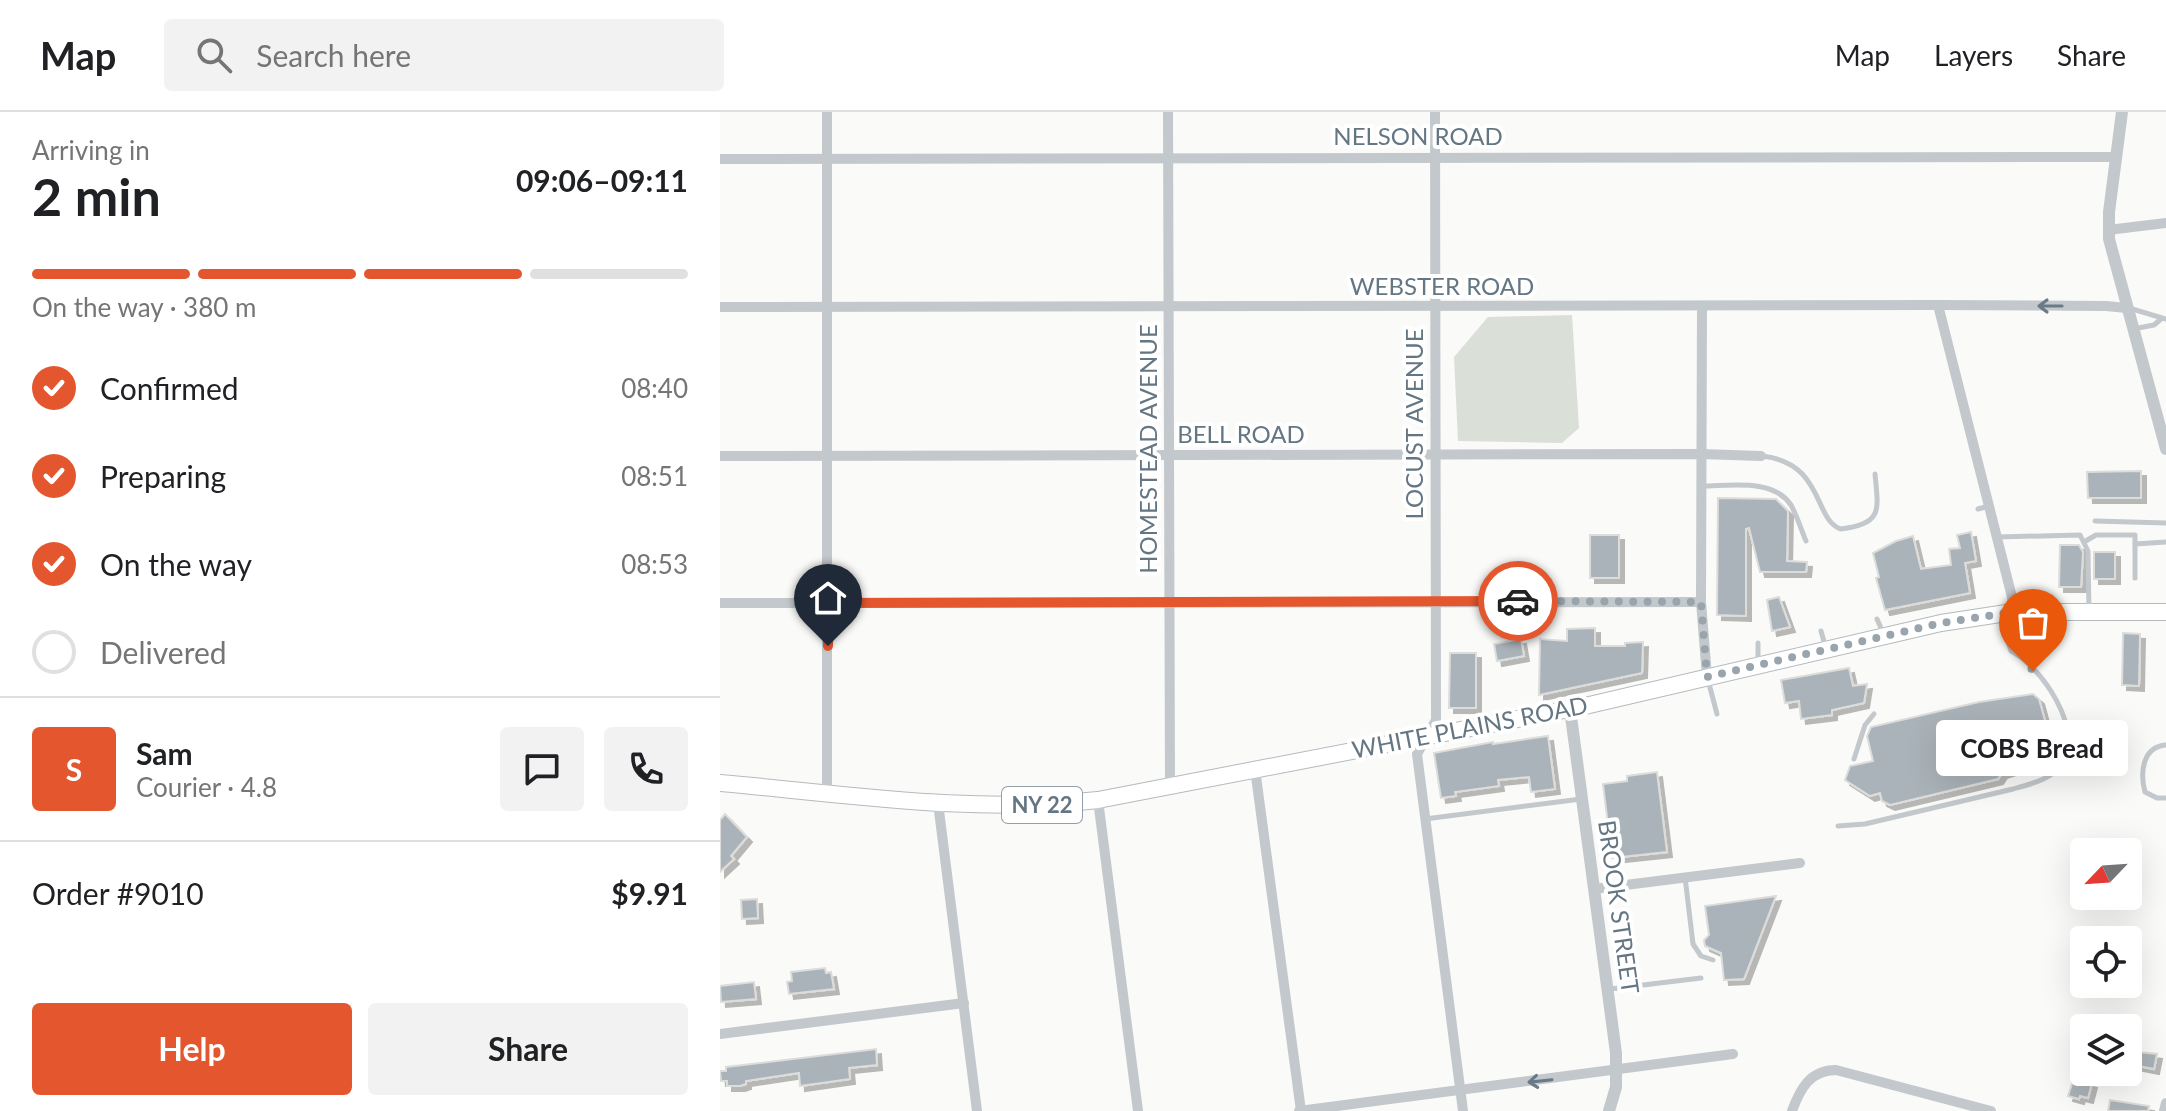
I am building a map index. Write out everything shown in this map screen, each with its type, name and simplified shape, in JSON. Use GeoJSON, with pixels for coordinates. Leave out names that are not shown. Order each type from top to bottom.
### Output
{"type":"FeatureCollection","features":[{"type":"Feature","properties":{"kind":"main road","name":"WHITE PLAINS ROAD"},"geometry":{"type":"LineString","coordinates":[[720,783],[938,803],[1029,805],[1098,800],[1570,709],[1941,623],[2013,612],[2166,612]]}},
{"type":"Feature","properties":{"kind":"street"},"geometry":{"type":"LineString","coordinates":[[827,112],[827,793]]}},
{"type":"Feature","properties":{"kind":"street","name":"HOMESTEAD AVENUE"},"geometry":{"type":"LineString","coordinates":[[1168,112],[1170,787]]}},
{"type":"Feature","properties":{"kind":"street","name":"LOCUST AVENUE"},"geometry":{"type":"LineString","coordinates":[[1435,112],[1436,720],[1417,754],[1463,1111]]}},
{"type":"Feature","properties":{"kind":"street"},"geometry":{"type":"LineString","coordinates":[[2122,112],[2108,230],[2166,449]]}},
{"type":"Feature","properties":{"kind":"street","name":"NELSON ROAD"},"geometry":{"type":"LineString","coordinates":[[720,159],[2116,157]]}},
{"type":"Feature","properties":{"kind":"street"},"geometry":{"type":"LineString","coordinates":[[2108,230],[2166,223]]}},
{"type":"Feature","properties":{"kind":"street"},"geometry":{"type":"LineString","coordinates":[[1938,305],[1990,506],[2013,612]]}},
{"type":"Feature","properties":{"kind":"street","name":"WEBSTER ROAD"},"geometry":{"type":"LineString","coordinates":[[720,307],[1938,305],[2127,308]]}},
{"type":"Feature","properties":{"kind":"street"},"geometry":{"type":"LineString","coordinates":[[1702,306],[1701,602],[1707,677]]}},
{"type":"Feature","properties":{"kind":"street","name":"BELL ROAD"},"geometry":{"type":"LineString","coordinates":[[720,456],[1761,456]]}},
{"type":"Feature","properties":{"kind":"street"},"geometry":{"type":"LineString","coordinates":[[720,603],[1701,602]]}},
{"type":"Feature","properties":{"kind":"street","name":"BROOK STREET"},"geometry":{"type":"LineString","coordinates":[[1570,709],[1617,1070],[1609,1111]]}},
{"type":"Feature","properties":{"kind":"street"},"geometry":{"type":"LineString","coordinates":[[1255,769],[1301,1111],[1733,1054]]}},
{"type":"Feature","properties":{"kind":"street"},"geometry":{"type":"LineString","coordinates":[[1098,800],[1138,1111]]}},
{"type":"Feature","properties":{"kind":"street"},"geometry":{"type":"LineString","coordinates":[[938,803],[977,1111]]}},
{"type":"Feature","properties":{"kind":"street"},"geometry":{"type":"LineString","coordinates":[[1594,889],[1800,863]]}},
{"type":"Feature","properties":{"kind":"street"},"geometry":{"type":"LineString","coordinates":[[720,1034],[964,1003]]}},
{"type":"Feature","properties":{"kind":"street"},"geometry":{"type":"LineString","coordinates":[[1792,1111],[1803,1086],[1826,1070],[1836,1070],[1970,1108],[1991,1111]]}},
{"type":"Feature","properties":{"kind":"street"},"geometry":{"type":"LineString","coordinates":[[2164,1111],[2166,1103]]}},
{"type":"Feature","properties":{"kind":"lane","name":"WEBSTER ROAD"},"geometry":{"type":"LineString","coordinates":[[2127,308],[2164,319]]}},
{"type":"Feature","properties":{"kind":"lane","name":"WEBSTER ROAD"},"geometry":{"type":"LineString","coordinates":[[2133,329],[2154,325],[2164,319]]}},
{"type":"Feature","properties":{"kind":"lane"},"geometry":{"type":"LineString","coordinates":[[1761,456],[1775,457],[1798,468],[1832,523],[1841,529],[1875,518],[1878,507],[1875,474]]}},
{"type":"Feature","properties":{"kind":"lane"},"geometry":{"type":"LineString","coordinates":[[1701,486],[1768,487],[1781,494],[1791,506],[1806,541]]}},
{"type":"Feature","properties":{"kind":"lane"},"geometry":{"type":"LineString","coordinates":[[1978,509],[1990,506]]}},
{"type":"Feature","properties":{"kind":"lane"},"geometry":{"type":"LineString","coordinates":[[2095,521],[2166,523]]}},
{"type":"Feature","properties":{"kind":"lane"},"geometry":{"type":"LineString","coordinates":[[1997,537],[2080,535],[2088,551],[2089,612]]}},
{"type":"Feature","properties":{"kind":"lane"},"geometry":{"type":"LineString","coordinates":[[2084,542],[2096,535],[2135,535],[2135,578]]}},
{"type":"Feature","properties":{"kind":"lane"},"geometry":{"type":"LineString","coordinates":[[2135,544],[2166,542]]}},
{"type":"Feature","properties":{"kind":"lane"},"geometry":{"type":"LineString","coordinates":[[1838,826],[1865,824],[2013,789],[2050,775],[2061,766],[2067,754],[2064,720],[2052,690],[2024,658],[2011,651],[2005,629],[2013,612]]}},
{"type":"Feature","properties":{"kind":"lane"},"geometry":{"type":"LineString","coordinates":[[2013,612],[2022,627],[2028,648],[2024,658]]}},
{"type":"Feature","properties":{"kind":"lane"},"geometry":{"type":"LineString","coordinates":[[1877,619],[1885,636]]}},
{"type":"Feature","properties":{"kind":"lane"},"geometry":{"type":"LineString","coordinates":[[1821,631],[1827,650]]}},
{"type":"Feature","properties":{"kind":"lane"},"geometry":{"type":"LineString","coordinates":[[1758,643],[1758,665]]}},
{"type":"Feature","properties":{"kind":"lane"},"geometry":{"type":"LineString","coordinates":[[1707,677],[1717,714]]}},
{"type":"Feature","properties":{"kind":"lane"},"geometry":{"type":"LineString","coordinates":[[1854,759],[1865,725],[1874,714]]}},
{"type":"Feature","properties":{"kind":"lane"},"geometry":{"type":"LineString","coordinates":[[2166,745],[2149,752],[2142,766],[2142,781],[2145,792],[2157,798],[2166,798]]}},
{"type":"Feature","properties":{"kind":"lane"},"geometry":{"type":"LineString","coordinates":[[1425,819],[1582,799]]}},
{"type":"Feature","properties":{"kind":"lane"},"geometry":{"type":"LineString","coordinates":[[1685,877],[1693,944],[1701,956],[1713,960]]}},
{"type":"Feature","properties":{"kind":"lane"},"geometry":{"type":"LineString","coordinates":[[1607,989],[1701,978]]}},
{"type":"Feature","properties":{"kind":"shaded area"},"geometry":{"type":"Polygon","coordinates":[[[1572,315],[1579,428],[1562,443],[1458,441],[1454,357],[1488,317],[1572,315]]]}},
{"type":"Feature","properties":{"kind":"building"},"geometry":{"type":"Polygon","coordinates":[[[2141,471],[2141,498],[2088,498],[2087,472],[2141,471]]]}},
{"type":"Feature","properties":{"kind":"building"},"geometry":{"type":"Polygon","coordinates":[[[1718,498],[1776,499],[1788,511],[1787,561],[1807,562],[1806,572],[1760,572],[1749,528],[1746,529],[1746,616],[1717,615],[1718,498]]]}},
{"type":"Feature","properties":{"kind":"building"},"geometry":{"type":"Polygon","coordinates":[[[1971,532],[1976,561],[1965,563],[1970,593],[1885,610],[1873,553],[1913,536],[1921,569],[1951,565],[1949,549],[1960,548],[1957,535],[1971,532]]]}},
{"type":"Feature","properties":{"kind":"building"},"geometry":{"type":"Polygon","coordinates":[[[1590,535],[1619,535],[1619,578],[1590,578],[1590,535]]]}},
{"type":"Feature","properties":{"kind":"building"},"geometry":{"type":"Polygon","coordinates":[[[2060,545],[2079,545],[2083,552],[2081,587],[2059,587],[2060,545]]]}},
{"type":"Feature","properties":{"kind":"building"},"geometry":{"type":"Polygon","coordinates":[[[2094,552],[2115,552],[2115,579],[2094,579],[2094,552]]]}},
{"type":"Feature","properties":{"kind":"building"},"geometry":{"type":"Polygon","coordinates":[[[1779,597],[1790,627],[1772,631],[1767,600],[1779,597]]]}},
{"type":"Feature","properties":{"kind":"building"},"geometry":{"type":"Polygon","coordinates":[[[1595,628],[1595,646],[1625,646],[1625,643],[1643,642],[1642,673],[1539,695],[1540,639],[1567,641],[1567,629],[1595,628]]]}},
{"type":"Feature","properties":{"kind":"building"},"geometry":{"type":"Polygon","coordinates":[[[2123,633],[2140,634],[2139,686],[2122,685],[2123,633]]]}},
{"type":"Feature","properties":{"kind":"building"},"geometry":{"type":"Polygon","coordinates":[[[1521,639],[1524,656],[1497,661],[1494,644],[1521,639]]]}},
{"type":"Feature","properties":{"kind":"building"},"geometry":{"type":"Polygon","coordinates":[[[1450,653],[1476,653],[1476,708],[1449,708],[1450,653]]]}},
{"type":"Feature","properties":{"kind":"building"},"geometry":{"type":"Polygon","coordinates":[[[1849,668],[1853,686],[1867,684],[1864,703],[1832,710],[1832,715],[1801,719],[1799,701],[1785,703],[1781,680],[1849,668]]]}},
{"type":"Feature","properties":{"kind":"building"},"geometry":{"type":"Polygon","coordinates":[[[2033,694],[2039,699],[2053,750],[2048,758],[2002,773],[1998,779],[1890,805],[1882,801],[1880,793],[1870,796],[1845,780],[1850,766],[1873,761],[1867,736],[1871,727],[1979,702],[2033,694]]]}},
{"type":"Feature","properties":{"kind":"building"},"geometry":{"type":"Polygon","coordinates":[[[1548,736],[1555,789],[1531,792],[1529,777],[1498,780],[1499,786],[1455,792],[1456,796],[1441,798],[1434,753],[1548,736]]]}},
{"type":"Feature","properties":{"kind":"building"},"geometry":{"type":"Polygon","coordinates":[[[1657,772],[1667,852],[1612,858],[1603,784],[1627,781],[1627,776],[1657,772]]]}},
{"type":"Feature","properties":{"kind":"building"},"geometry":{"type":"Polygon","coordinates":[[[725,814],[747,837],[731,856],[734,859],[720,872],[720,820],[725,814]]]}},
{"type":"Feature","properties":{"kind":"building"},"geometry":{"type":"Polygon","coordinates":[[[1776,896],[1744,979],[1724,980],[1721,953],[1705,946],[1704,940],[1709,935],[1705,906],[1776,896]]]}},
{"type":"Feature","properties":{"kind":"building"},"geometry":{"type":"Polygon","coordinates":[[[757,899],[758,918],[742,919],[741,900],[757,899]]]}},
{"type":"Feature","properties":{"kind":"building"},"geometry":{"type":"Polygon","coordinates":[[[825,968],[826,973],[831,972],[834,989],[789,994],[787,982],[792,981],[791,972],[825,968]]]}},
{"type":"Feature","properties":{"kind":"building"},"geometry":{"type":"Polygon","coordinates":[[[754,982],[756,999],[721,1002],[720,986],[754,982]]]}},
{"type":"Feature","properties":{"kind":"building"},"geometry":{"type":"Polygon","coordinates":[[[876,1049],[877,1065],[849,1068],[850,1079],[800,1086],[799,1073],[746,1081],[740,1086],[727,1086],[727,1081],[721,1081],[720,1071],[726,1071],[726,1067],[876,1049]]]}},
{"type":"Feature","properties":{"kind":"building"},"geometry":{"type":"Polygon","coordinates":[[[2142,1052],[2157,1054],[2154,1069],[2142,1067],[2142,1052]]]}},
{"type":"Feature","properties":{"kind":"building"},"geometry":{"type":"Polygon","coordinates":[[[2071,1086],[2091,1086],[2088,1098],[2068,1096],[2071,1086]]]}},
{"type":"Feature","properties":{"kind":"building"},"geometry":{"type":"Polygon","coordinates":[[[2110,1100],[2149,1106],[2148,1111],[2108,1111],[2110,1100]]]}},
{"type":"Feature","properties":{"kind":"way so far"},"geometry":{"type":"LineString","coordinates":[[1518,601],[1701,602],[1707,677],[1941,623],[2013,612],[2022,627],[2028,648],[2024,658],[2033,671]]}},
{"type":"Feature","properties":{"kind":"place","name":"COBS Bread"},"geometry":{"type":"Point","coordinates":[2033,671]}},
{"type":"Feature","properties":{"kind":"route"},"geometry":{"type":"LineString","coordinates":[[828,646],[829,603],[1518,601]]}}]}
